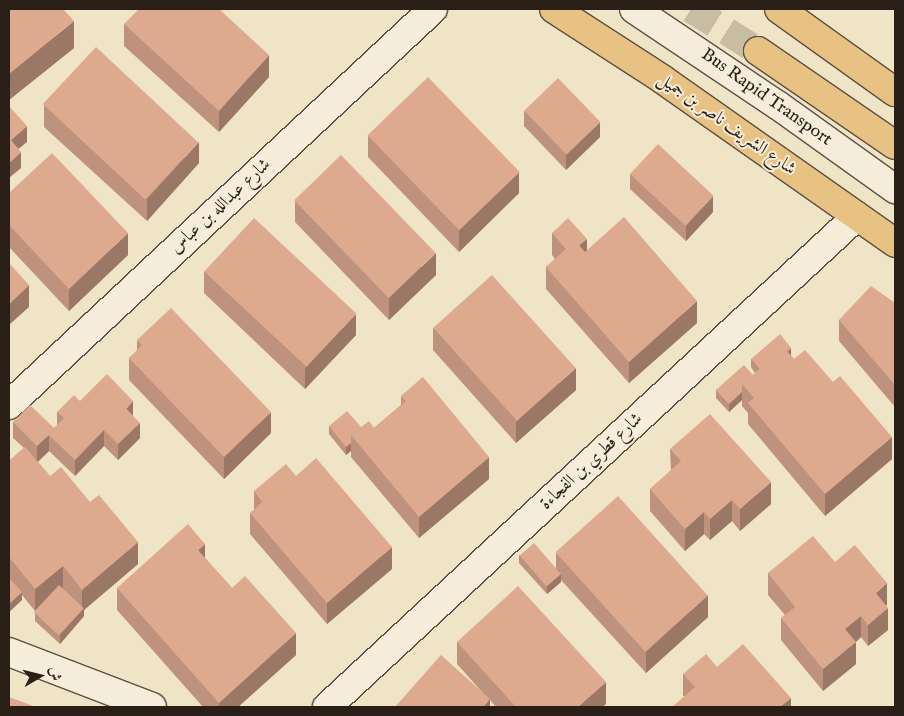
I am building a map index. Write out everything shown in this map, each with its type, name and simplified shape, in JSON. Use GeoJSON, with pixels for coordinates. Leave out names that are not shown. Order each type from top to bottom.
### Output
{"type":"FeatureCollection","features":[{"type":"Feature","properties":{"kind":"main road","name":"شارع الشريف ناصر بن جميل"},"geometry":{"type":"LineString","coordinates":[[554,9],[662,79],[895,243]]}},
{"type":"Feature","properties":{"kind":"main road"},"geometry":{"type":"LineString","coordinates":[[779,9],[895,92]]}},
{"type":"Feature","properties":{"kind":"main road"},"geometry":{"type":"LineString","coordinates":[[758,51],[895,145]]}},
{"type":"Feature","properties":{"kind":"street","name":"شارع عبدالله بن عباس"},"geometry":{"type":"LineString","coordinates":[[9,405],[433,9]]}},
{"type":"Feature","properties":{"kind":"street","name":"Bus Rapid Transport"},"geometry":{"type":"LineString","coordinates":[[634,9],[779,106],[895,189]]}},
{"type":"Feature","properties":{"kind":"street","name":"شارع قطري بن الفجاءة"},"geometry":{"type":"LineString","coordinates":[[327,707],[857,216]]}},
{"type":"Feature","properties":{"kind":"street"},"geometry":{"type":"LineString","coordinates":[[9,652],[152,707]]}},
{"type":"Feature","properties":{"kind":"building"},"geometry":{"type":"Polygon","coordinates":[[[9,9],[63,9],[74,21],[9,74],[9,9]]]}},
{"type":"Feature","properties":{"kind":"building"},"geometry":{"type":"Polygon","coordinates":[[[139,9],[219,9],[269,55],[219,111],[124,24],[139,9]]]}},
{"type":"Feature","properties":{"kind":"building"},"geometry":{"type":"Polygon","coordinates":[[[96,47],[198,142],[145,200],[43,104],[96,47]]]}},
{"type":"Feature","properties":{"kind":"building"},"geometry":{"type":"Polygon","coordinates":[[[428,77],[520,172],[459,230],[368,135],[428,77]]]}},
{"type":"Feature","properties":{"kind":"building"},"geometry":{"type":"Polygon","coordinates":[[[558,78],[600,122],[567,155],[524,111],[558,78]]]}},
{"type":"Feature","properties":{"kind":"building"},"geometry":{"type":"Polygon","coordinates":[[[9,106],[27,126],[11,140],[21,152],[9,163],[9,106]]]}},
{"type":"Feature","properties":{"kind":"building"},"geometry":{"type":"Polygon","coordinates":[[[658,144],[714,196],[686,226],[630,174],[658,144]]]}},
{"type":"Feature","properties":{"kind":"building"},"geometry":{"type":"Polygon","coordinates":[[[52,153],[128,233],[69,289],[9,225],[9,193],[52,153]]]}},
{"type":"Feature","properties":{"kind":"building"},"geometry":{"type":"Polygon","coordinates":[[[341,155],[435,253],[389,298],[294,200],[341,155]]]}},
{"type":"Feature","properties":{"kind":"building"},"geometry":{"type":"Polygon","coordinates":[[[624,217],[697,301],[629,362],[546,267],[566,249],[552,233],[568,218],[587,239],[579,245],[585,252],[624,217]]]}},
{"type":"Feature","properties":{"kind":"building"},"geometry":{"type":"Polygon","coordinates":[[[254,218],[356,313],[307,367],[204,271],[254,218]]]}},
{"type":"Feature","properties":{"kind":"building"},"geometry":{"type":"Polygon","coordinates":[[[9,263],[29,285],[9,304],[9,263]]]}},
{"type":"Feature","properties":{"kind":"building"},"geometry":{"type":"Polygon","coordinates":[[[492,275],[576,368],[517,421],[433,328],[492,275]]]}},
{"type":"Feature","properties":{"kind":"building"},"geometry":{"type":"Polygon","coordinates":[[[871,286],[895,303],[895,385],[839,320],[871,286]]]}},
{"type":"Feature","properties":{"kind":"building"},"geometry":{"type":"Polygon","coordinates":[[[171,308],[271,412],[224,457],[129,358],[142,345],[137,340],[171,308]]]}},
{"type":"Feature","properties":{"kind":"building"},"geometry":{"type":"Polygon","coordinates":[[[780,334],[791,348],[787,352],[784,348],[760,369],[751,359],[780,334]]]}},
{"type":"Feature","properties":{"kind":"building"},"geometry":{"type":"Polygon","coordinates":[[[784,348],[794,359],[805,350],[833,382],[840,376],[892,437],[825,494],[748,403],[754,398],[742,384],[784,348]]]}},
{"type":"Feature","properties":{"kind":"building"},"geometry":{"type":"Polygon","coordinates":[[[744,365],[753,375],[742,384],[742,392],[729,404],[716,390],[744,365]]]}},
{"type":"Feature","properties":{"kind":"building"},"geometry":{"type":"Polygon","coordinates":[[[107,374],[133,401],[126,409],[140,423],[118,444],[104,430],[75,460],[49,435],[37,446],[13,422],[30,405],[54,428],[64,418],[57,412],[74,395],[80,401],[107,374]]]}},
{"type":"Feature","properties":{"kind":"building"},"geometry":{"type":"Polygon","coordinates":[[[423,377],[489,457],[419,517],[351,435],[369,421],[374,428],[406,401],[401,396],[423,377]]]}},
{"type":"Feature","properties":{"kind":"building"},"geometry":{"type":"Polygon","coordinates":[[[347,411],[361,427],[351,435],[351,443],[346,447],[329,426],[347,411]]]}},
{"type":"Feature","properties":{"kind":"building"},"geometry":{"type":"Polygon","coordinates":[[[710,414],[771,482],[740,509],[732,500],[710,519],[704,512],[685,529],[650,489],[681,461],[670,449],[710,414]]]}},
{"type":"Feature","properties":{"kind":"building"},"geometry":{"type":"Polygon","coordinates":[[[25,447],[50,476],[61,467],[90,502],[99,495],[138,542],[82,590],[63,566],[35,589],[9,557],[9,461],[25,447]]]}},
{"type":"Feature","properties":{"kind":"building"},"geometry":{"type":"Polygon","coordinates":[[[316,458],[392,547],[327,603],[250,513],[262,502],[254,491],[286,464],[296,476],[316,458]]]}},
{"type":"Feature","properties":{"kind":"building"},"geometry":{"type":"Polygon","coordinates":[[[618,496],[708,596],[645,652],[556,552],[618,496]]]}},
{"type":"Feature","properties":{"kind":"building"},"geometry":{"type":"Polygon","coordinates":[[[188,524],[205,544],[198,550],[232,588],[245,576],[296,633],[219,703],[117,588],[188,524]]]}},
{"type":"Feature","properties":{"kind":"building"},"geometry":{"type":"Polygon","coordinates":[[[813,536],[835,562],[855,545],[887,583],[876,593],[888,608],[868,625],[861,616],[845,629],[856,642],[823,669],[781,618],[795,607],[768,573],[813,536]]]}},
{"type":"Feature","properties":{"kind":"building"},"geometry":{"type":"Polygon","coordinates":[[[534,543],[561,574],[547,586],[520,555],[534,543]]]}},
{"type":"Feature","properties":{"kind":"building"},"geometry":{"type":"Polygon","coordinates":[[[9,578],[22,592],[9,604],[9,578]]]}},
{"type":"Feature","properties":{"kind":"building"},"geometry":{"type":"Polygon","coordinates":[[[59,585],[84,608],[59,635],[34,612],[59,585]]]}},
{"type":"Feature","properties":{"kind":"building"},"geometry":{"type":"Polygon","coordinates":[[[518,586],[606,682],[578,707],[516,707],[457,642],[518,586]]]}},
{"type":"Feature","properties":{"kind":"building"},"geometry":{"type":"Polygon","coordinates":[[[743,644],[791,698],[780,707],[672,707],[695,687],[683,674],[706,654],[717,667],[743,644]]]}},
{"type":"Feature","properties":{"kind":"building"},"geometry":{"type":"Polygon","coordinates":[[[441,655],[490,699],[483,707],[395,707],[441,655]]]}},
{"type":"Feature","properties":{"kind":"building"},"geometry":{"type":"Polygon","coordinates":[[[9,697],[36,707],[9,707],[9,697]]]}},
{"type":"Feature","properties":{"kind":"tunnel"},"geometry":{"type":"LineString","coordinates":[[691,9],[758,51]]}}]}
